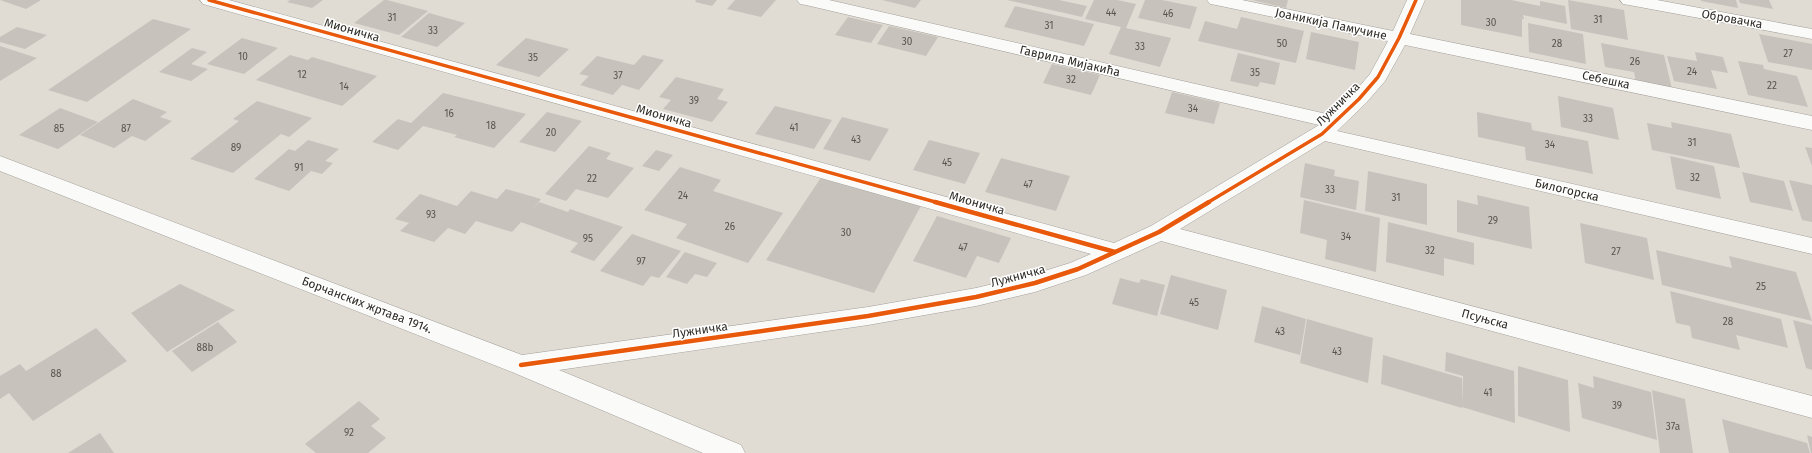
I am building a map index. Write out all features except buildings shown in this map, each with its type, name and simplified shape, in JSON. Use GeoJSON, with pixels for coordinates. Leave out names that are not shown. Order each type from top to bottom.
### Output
{"type":"FeatureCollection","features":[{"type":"Feature","properties":{"kind":"street","name":"Мионичка"},"geometry":{"type":"LineString","coordinates":[[209,0],[1115,252]]}},
{"type":"Feature","properties":{"kind":"street","name":"Гаврила Мијакића"},"geometry":{"type":"LineString","coordinates":[[806,0],[1328,128]]}},
{"type":"Feature","properties":{"kind":"street","name":"Јоаникија Памучине"},"geometry":{"type":"LineString","coordinates":[[1216,0],[1399,38]]}},
{"type":"Feature","properties":{"kind":"street","name":"Лужничка"},"geometry":{"type":"LineString","coordinates":[[522,365],[868,316],[976,297],[1036,283],[1078,269],[1159,232],[1328,128],[1359,99],[1378,77],[1399,38],[1416,0]]}},
{"type":"Feature","properties":{"kind":"street","name":"Обровачка"},"geometry":{"type":"LineString","coordinates":[[1629,0],[1812,34]]}},
{"type":"Feature","properties":{"kind":"street","name":"Себешка"},"geometry":{"type":"LineString","coordinates":[[1399,38],[1812,123]]}},
{"type":"Feature","properties":{"kind":"street","name":"Билогорска"},"geometry":{"type":"LineString","coordinates":[[1328,128],[1812,246]]}},
{"type":"Feature","properties":{"kind":"street","name":"Борчанских жртава 1914."},"geometry":{"type":"LineString","coordinates":[[0,163],[522,365],[732,453]]}},
{"type":"Feature","properties":{"kind":"street","name":"Псуњска"},"geometry":{"type":"LineString","coordinates":[[1159,232],[1812,407]]}},
{"type":"Feature","properties":{"kind":"cycle path"},"geometry":{"type":"LineString","coordinates":[[209,0],[1115,252]]}},
{"type":"Feature","properties":{"kind":"cycle path"},"geometry":{"type":"LineString","coordinates":[[521,365],[868,316],[976,297],[1035,283],[1078,269],[1159,232],[1322,134],[1359,99],[1378,77],[1399,38],[1416,0]]}}]}
